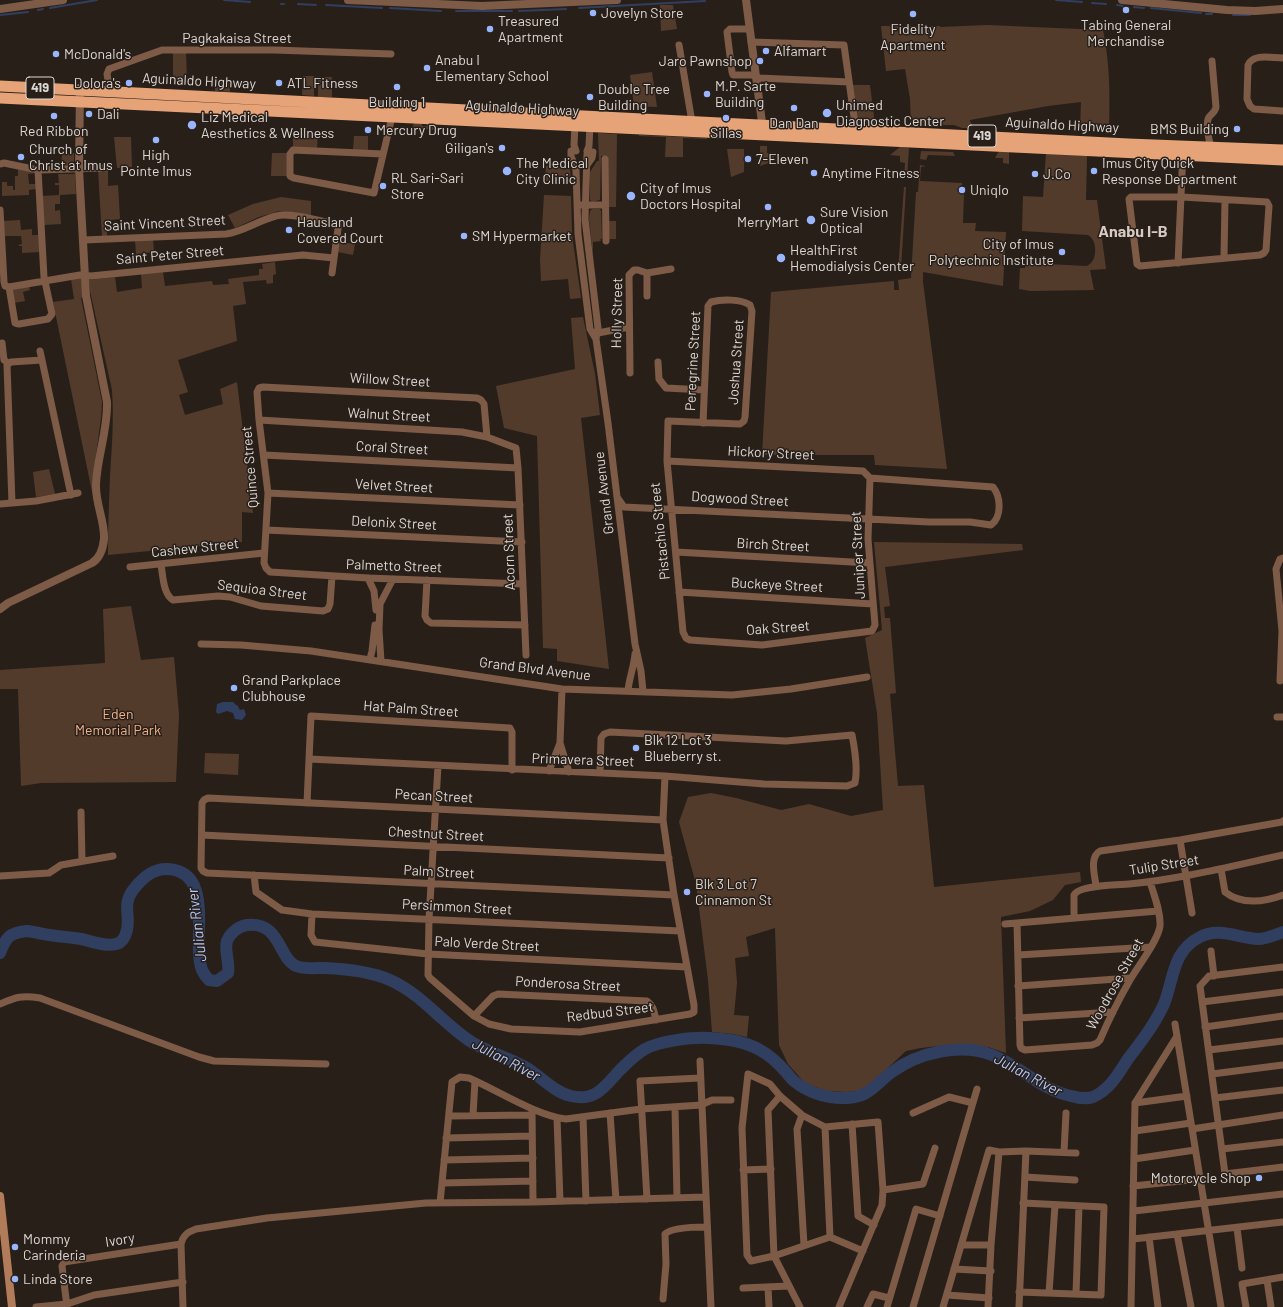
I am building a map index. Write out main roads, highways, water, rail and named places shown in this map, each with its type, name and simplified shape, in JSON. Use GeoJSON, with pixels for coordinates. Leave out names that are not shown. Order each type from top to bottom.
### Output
{"type":"FeatureCollection","features":[{"type":"Feature","properties":{"kind":"highway","name":"Aguinaldo Highway"},"geometry":{"type":"LineString","coordinates":[[0,86],[763,130],[1259,154],[1283,150]]}},
{"type":"Feature","properties":{"kind":"highway","name":"Aguinaldo Highway"},"geometry":{"type":"LineString","coordinates":[[0,98],[575,125],[590,121],[692,122],[763,130],[857,130],[1128,148]]}},
{"type":"Feature","properties":{"kind":"highway","name":"Aguinaldo Highway"},"geometry":{"type":"LineString","coordinates":[[1183,150],[1211,147],[1259,154],[1283,160]]}},
{"type":"Feature","properties":{"kind":"main road"},"geometry":{"type":"LineString","coordinates":[[0,1196],[3,1248],[12,1307]]}},
{"type":"Feature","properties":{"kind":"water"},"geometry":{"type":"Polygon","coordinates":[[[223,702],[233,702],[240,710],[244,709],[246,715],[242,720],[235,719],[233,713],[227,711],[218,714],[216,712],[217,704],[223,702]]]}},
{"type":"Feature","properties":{"kind":"waterway"},"geometry":{"type":"LineString","coordinates":[[50,8],[97,0]]}},
{"type":"Feature","properties":{"kind":"waterway"},"geometry":{"type":"LineString","coordinates":[[224,0],[250,2]]}},
{"type":"Feature","properties":{"kind":"waterway"},"geometry":{"type":"LineString","coordinates":[[1056,0],[1082,2]]}},
{"type":"Feature","properties":{"kind":"waterway"},"geometry":{"type":"LineString","coordinates":[[579,8],[705,1]]}},
{"type":"Feature","properties":{"kind":"waterway"},"geometry":{"type":"LineString","coordinates":[[1092,3],[1106,4]]}},
{"type":"Feature","properties":{"kind":"waterway"},"geometry":{"type":"LineString","coordinates":[[298,4],[316,5]]}},
{"type":"Feature","properties":{"kind":"waterway"},"geometry":{"type":"LineString","coordinates":[[326,5],[382,8]]}},
{"type":"Feature","properties":{"kind":"waterway"},"geometry":{"type":"LineString","coordinates":[[1117,5],[1123,6]]}},
{"type":"Feature","properties":{"kind":"waterway"},"geometry":{"type":"LineString","coordinates":[[1134,7],[1144,8]]}},
{"type":"Feature","properties":{"kind":"waterway"},"geometry":{"type":"LineString","coordinates":[[390,8],[441,11]]}},
{"type":"Feature","properties":{"kind":"waterway"},"geometry":{"type":"LineString","coordinates":[[1151,8],[1201,13]]}},
{"type":"Feature","properties":{"kind":"waterway"},"geometry":{"type":"LineString","coordinates":[[38,10],[43,9]]}},
{"type":"Feature","properties":{"kind":"waterway"},"geometry":{"type":"LineString","coordinates":[[519,11],[566,9]]}},
{"type":"Feature","properties":{"kind":"waterway"},"geometry":{"type":"LineString","coordinates":[[456,11],[512,11]]}},
{"type":"Feature","properties":{"kind":"waterway"},"geometry":{"type":"LineString","coordinates":[[0,15],[28,12]]}},
{"type":"Feature","properties":{"kind":"waterway"},"geometry":{"type":"LineString","coordinates":[[1206,14],[1212,14]]}},
{"type":"Feature","properties":{"kind":"waterway"},"geometry":{"type":"LineString","coordinates":[[1233,15],[1250,15]]}},
{"type":"Feature","properties":{"kind":"waterway","name":"Julian River"},"geometry":{"type":"LineString","coordinates":[[0,953],[4,943],[9,937],[16,933],[27,931],[81,939],[103,944],[112,945],[120,943],[128,928],[127,907],[133,890],[148,875],[157,870],[168,869],[183,873],[192,882],[197,895],[199,910],[199,957],[202,970],[209,980],[217,981],[228,973],[226,945],[228,938],[238,928],[247,925],[258,925],[267,929],[273,935],[292,964],[305,968],[333,968],[358,971],[374,974],[390,980],[402,986],[423,1001],[462,1036],[486,1050],[520,1064],[553,1088],[571,1096],[587,1097],[594,1095],[638,1053],[651,1046],[685,1039],[716,1038],[754,1047],[773,1059],[791,1079],[799,1085],[816,1094],[829,1097],[851,1098],[865,1094],[892,1072],[915,1059],[940,1052],[967,1050],[980,1051],[1002,1059],[1038,1082],[1057,1092],[1086,1098],[1099,1094],[1111,1084],[1148,1033],[1164,1004],[1175,966],[1184,950],[1191,943],[1200,937],[1214,933],[1258,939],[1267,938],[1283,932]]}},
{"type":"Feature","properties":{"kind":"place","name":"Tabing General Merchandise"},"geometry":{"type":"Point","coordinates":[1126,10]}},
{"type":"Feature","properties":{"kind":"place","name":"Jovelyn Store"},"geometry":{"type":"Point","coordinates":[593,13]}},
{"type":"Feature","properties":{"kind":"place","name":"Fidelity Apartment"},"geometry":{"type":"Point","coordinates":[913,14]}},
{"type":"Feature","properties":{"kind":"place","name":"Treasured Apartment"},"geometry":{"type":"Point","coordinates":[490,29]}},
{"type":"Feature","properties":{"kind":"place","name":"Alfamart"},"geometry":{"type":"Point","coordinates":[766,51]}},
{"type":"Feature","properties":{"kind":"place","name":"McDonald's"},"geometry":{"type":"Point","coordinates":[56,54]}},
{"type":"Feature","properties":{"kind":"place","name":"Jaro Pawnshop"},"geometry":{"type":"Point","coordinates":[760,61]}},
{"type":"Feature","properties":{"kind":"place","name":"Anabu I Elementary School"},"geometry":{"type":"Point","coordinates":[427,68]}},
{"type":"Feature","properties":{"kind":"place","name":"Dolora's"},"geometry":{"type":"Point","coordinates":[129,83]}},
{"type":"Feature","properties":{"kind":"place","name":"ATL Fitness"},"geometry":{"type":"Point","coordinates":[279,83]}},
{"type":"Feature","properties":{"kind":"place","name":"Building 1"},"geometry":{"type":"Point","coordinates":[397,87]}},
{"type":"Feature","properties":{"kind":"place","name":"M.P. Sarte Building"},"geometry":{"type":"Point","coordinates":[707,94]}},
{"type":"Feature","properties":{"kind":"place","name":"Double Tree Building"},"geometry":{"type":"Point","coordinates":[590,97]}},
{"type":"Feature","properties":{"kind":"place","name":"Dan Dan"},"geometry":{"type":"Point","coordinates":[794,108]}},
{"type":"Feature","properties":{"kind":"place","name":"Unimed Diagnostic Center"},"geometry":{"type":"Point","coordinates":[827,113]}},
{"type":"Feature","properties":{"kind":"place","name":"Dali"},"geometry":{"type":"Point","coordinates":[89,114]}},
{"type":"Feature","properties":{"kind":"place","name":"Red Ribbon"},"geometry":{"type":"Point","coordinates":[54,116]}},
{"type":"Feature","properties":{"kind":"place","name":"Sillas"},"geometry":{"type":"Point","coordinates":[726,118]}},
{"type":"Feature","properties":{"kind":"place","name":"Liz Medical Aesthetics & Wellness"},"geometry":{"type":"Point","coordinates":[192,125]}},
{"type":"Feature","properties":{"kind":"place","name":"BMS Building"},"geometry":{"type":"Point","coordinates":[1237,129]}},
{"type":"Feature","properties":{"kind":"place","name":"Mercury Drug"},"geometry":{"type":"Point","coordinates":[368,130]}},
{"type":"Feature","properties":{"kind":"place","name":"High Pointe Imus"},"geometry":{"type":"Point","coordinates":[156,140]}},
{"type":"Feature","properties":{"kind":"place","name":"Giligan's"},"geometry":{"type":"Point","coordinates":[502,148]}},
{"type":"Feature","properties":{"kind":"place","name":"Church of Christ at Imus"},"geometry":{"type":"Point","coordinates":[21,157]}},
{"type":"Feature","properties":{"kind":"place","name":"7-Eleven"},"geometry":{"type":"Point","coordinates":[748,159]}},
{"type":"Feature","properties":{"kind":"place","name":"The Medical City Clinic"},"geometry":{"type":"Point","coordinates":[507,171]}},
{"type":"Feature","properties":{"kind":"place","name":"Imus City Quick Response Department"},"geometry":{"type":"Point","coordinates":[1094,171]}},
{"type":"Feature","properties":{"kind":"place","name":"Anytime Fitness"},"geometry":{"type":"Point","coordinates":[814,173]}},
{"type":"Feature","properties":{"kind":"place","name":"J.Co"},"geometry":{"type":"Point","coordinates":[1035,174]}},
{"type":"Feature","properties":{"kind":"place","name":"RL Sari-Sari Store"},"geometry":{"type":"Point","coordinates":[383,186]}},
{"type":"Feature","properties":{"kind":"place","name":"Uniqlo"},"geometry":{"type":"Point","coordinates":[962,190]}},
{"type":"Feature","properties":{"kind":"place","name":"City of Imus Doctors Hospital"},"geometry":{"type":"Point","coordinates":[631,196]}},
{"type":"Feature","properties":{"kind":"place","name":"MerryMart"},"geometry":{"type":"Point","coordinates":[768,207]}},
{"type":"Feature","properties":{"kind":"place","name":"Sure Vision Optical"},"geometry":{"type":"Point","coordinates":[811,220]}},
{"type":"Feature","properties":{"kind":"place","name":"Hausland Covered Court"},"geometry":{"type":"Point","coordinates":[289,230]}},
{"type":"Feature","properties":{"kind":"place","name":"SM Hypermarket"},"geometry":{"type":"Point","coordinates":[464,236]}},
{"type":"Feature","properties":{"kind":"place","name":"City of Imus Polytechnic Institute"},"geometry":{"type":"Point","coordinates":[1062,252]}},
{"type":"Feature","properties":{"kind":"place","name":"HealthFirst Hemodialysis Center"},"geometry":{"type":"Point","coordinates":[781,258]}},
{"type":"Feature","properties":{"kind":"place","name":"Grand Parkplace Clubhouse"},"geometry":{"type":"Point","coordinates":[234,688]}},
{"type":"Feature","properties":{"kind":"place","name":"Blk 12 Lot 3 Blueberry st."},"geometry":{"type":"Point","coordinates":[636,748]}},
{"type":"Feature","properties":{"kind":"place","name":"Blk 3 Lot 7 Cinnamon St"},"geometry":{"type":"Point","coordinates":[687,892]}},
{"type":"Feature","properties":{"kind":"place","name":"Motorcycle Shop"},"geometry":{"type":"Point","coordinates":[1259,1178]}},
{"type":"Feature","properties":{"kind":"place","name":"Mommy Carinderia"},"geometry":{"type":"Point","coordinates":[15,1247]}},
{"type":"Feature","properties":{"kind":"place","name":"Linda Store"},"geometry":{"type":"Point","coordinates":[15,1279]}},
{"type":"Feature","properties":{"kind":"district","name":"Anabu I-B"},"geometry":{"type":"Point","coordinates":[1133,232]}},
{"type":"Feature","properties":{"kind":"park label","name":"Eden Memorial Park"},"geometry":{"type":"Point","coordinates":[118,722]}}]}
